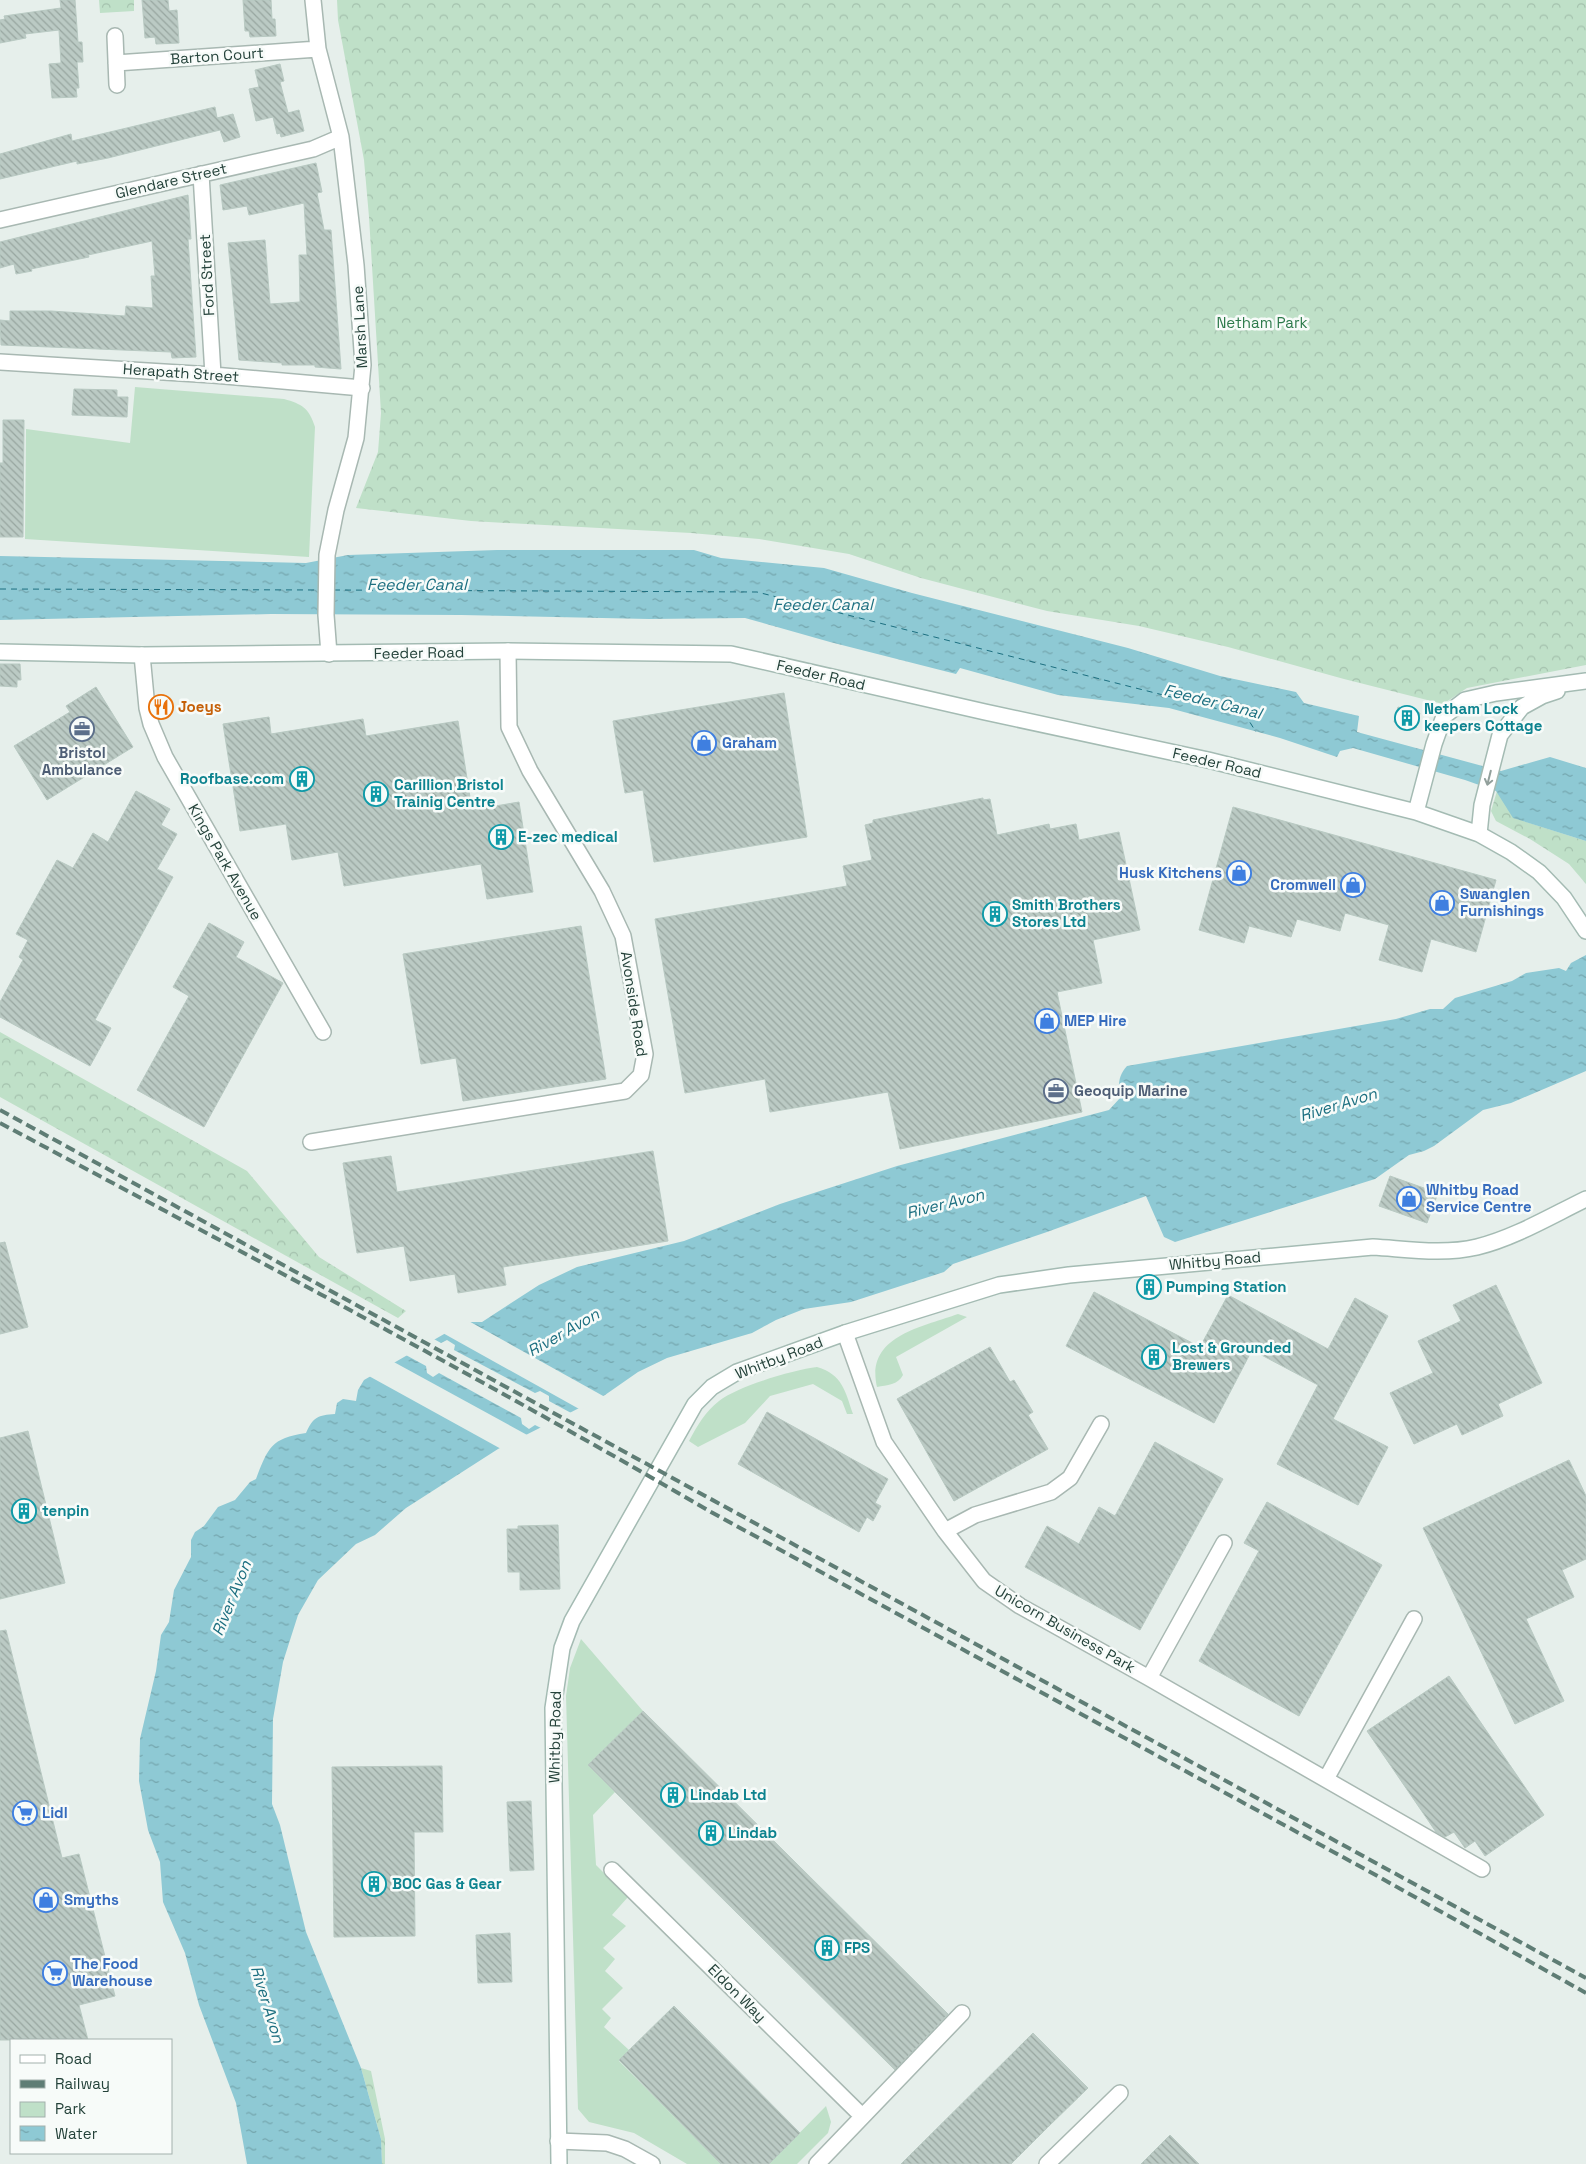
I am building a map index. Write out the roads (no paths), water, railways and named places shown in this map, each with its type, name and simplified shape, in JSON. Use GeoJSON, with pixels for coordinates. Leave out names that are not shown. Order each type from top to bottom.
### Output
{"type":"FeatureCollection","features":[{"type":"Feature","properties":{"kind":"street","name":"Marsh Lane"},"geometry":{"type":"LineString","coordinates":[[313,0],[318,49],[341,137],[356,265],[363,365],[356,438],[336,510],[327,555],[326,615],[329,654]]}},
{"type":"Feature","properties":{"kind":"street"},"geometry":{"type":"LineString","coordinates":[[115,36],[117,85]]}},
{"type":"Feature","properties":{"kind":"street","name":"Barton Court"},"geometry":{"type":"LineString","coordinates":[[116,63],[318,49]]}},
{"type":"Feature","properties":{"kind":"street","name":"Glendare Street"},"geometry":{"type":"LineString","coordinates":[[0,220],[313,149],[341,137]]}},
{"type":"Feature","properties":{"kind":"street","name":"Ford Street"},"geometry":{"type":"LineString","coordinates":[[201,174],[213,375]]}},
{"type":"Feature","properties":{"kind":"street","name":"Herapath Street"},"geometry":{"type":"LineString","coordinates":[[0,362],[213,375],[362,388]]}},
{"type":"Feature","properties":{"kind":"street","name":"Feeder Road"},"geometry":{"type":"LineString","coordinates":[[0,652],[142,655],[508,651],[730,654],[1208,760],[1416,812],[1478,834],[1511,852],[1539,872],[1564,898],[1586,931]]}},
{"type":"Feature","properties":{"kind":"street","name":"Avonside Road"},"geometry":{"type":"LineString","coordinates":[[311,1142],[625,1091],[641,1075],[645,1054],[623,936],[602,891],[530,770],[509,726],[508,651]]}},
{"type":"Feature","properties":{"kind":"street","name":"Kings Park Avenue"},"geometry":{"type":"LineString","coordinates":[[142,655],[150,724],[165,757],[323,1032]]}},
{"type":"Feature","properties":{"kind":"street"},"geometry":{"type":"LineString","coordinates":[[1416,812],[1434,744],[1444,716],[1465,700],[1586,681]]}},
{"type":"Feature","properties":{"kind":"street"},"geometry":{"type":"LineString","coordinates":[[1478,834],[1482,805],[1500,735],[1522,708],[1542,696],[1586,681]]}},
{"type":"Feature","properties":{"kind":"street","name":"Whitby Road"},"geometry":{"type":"LineString","coordinates":[[559,2164],[553,1708],[562,1648],[572,1622],[695,1404],[712,1387],[737,1372],[846,1333],[999,1285],[1069,1275],[1373,1246],[1420,1250],[1450,1250],[1476,1247],[1504,1237],[1586,1199]]}},
{"type":"Feature","properties":{"kind":"street","name":"Unicorn Business Park"},"geometry":{"type":"LineString","coordinates":[[846,1333],[884,1442],[945,1531],[984,1581],[1020,1606],[1150,1678],[1482,1869]]}},
{"type":"Feature","properties":{"kind":"street"},"geometry":{"type":"LineString","coordinates":[[945,1531],[975,1515],[1051,1492],[1070,1478],[1100,1424]]}},
{"type":"Feature","properties":{"kind":"street","name":"Unicorn Business Park"},"geometry":{"type":"LineString","coordinates":[[1150,1678],[1224,1543]]}},
{"type":"Feature","properties":{"kind":"street"},"geometry":{"type":"LineString","coordinates":[[1326,1779],[1414,1620]]}},
{"type":"Feature","properties":{"kind":"street","name":"Eldon Way"},"geometry":{"type":"LineString","coordinates":[[612,1870],[862,2116]]}},
{"type":"Feature","properties":{"kind":"street"},"geometry":{"type":"LineString","coordinates":[[817,2164],[962,2013]]}},
{"type":"Feature","properties":{"kind":"street"},"geometry":{"type":"LineString","coordinates":[[1047,2164],[1120,2093]]}},
{"type":"Feature","properties":{"kind":"street"},"geometry":{"type":"LineString","coordinates":[[558,2141],[607,2143],[625,2149],[652,2164]]}},
{"type":"Feature","properties":{"kind":"water","name":"Feeder Canal"},"geometry":{"type":"Polygon","coordinates":[[[497,550],[694,550],[721,558],[824,568],[912,593],[1128,648],[1220,676],[1296,692],[1304,703],[1359,716],[1357,732],[1501,771],[1550,757],[1586,768],[1586,841],[1513,818],[1496,791],[1465,780],[1353,748],[1340,751],[1337,757],[1280,738],[1169,708],[1058,695],[960,668],[956,674],[745,618],[649,619],[461,615],[271,614],[0,620],[0,556],[306,563],[348,555],[497,550]]]}},
{"type":"Feature","properties":{"kind":"water","name":"River Avon"},"geometry":{"type":"Polygon","coordinates":[[[1586,955],[1586,1071],[1511,1103],[1483,1110],[1434,1146],[1409,1155],[1375,1179],[1175,1242],[1164,1237],[1146,1196],[953,1264],[944,1272],[851,1302],[804,1309],[776,1320],[752,1333],[667,1358],[638,1372],[605,1395],[498,1449],[406,1508],[375,1535],[356,1544],[318,1580],[298,1615],[283,1662],[273,1719],[272,1804],[280,1825],[306,1932],[361,2068],[381,2139],[382,2164],[247,2164],[236,2103],[199,2005],[185,1953],[163,1902],[160,1862],[148,1830],[139,1781],[140,1739],[156,1671],[161,1635],[169,1622],[174,1590],[191,1557],[191,1540],[195,1532],[204,1526],[218,1507],[235,1500],[250,1482],[256,1479],[264,1459],[272,1446],[285,1438],[306,1433],[311,1423],[317,1418],[335,1414],[337,1403],[343,1399],[356,1401],[358,1390],[364,1380],[465,1322],[482,1322],[539,1285],[577,1267],[684,1241],[780,1204],[897,1166],[1109,1110],[1120,1098],[1119,1081],[1127,1066],[1396,1019],[1430,1009],[1443,1009],[1455,998],[1512,981],[1526,973],[1559,968],[1566,971],[1571,963],[1586,955]]]}},
{"type":"Feature","properties":{"kind":"railway"},"geometry":{"type":"LineString","coordinates":[[0,1110],[1586,1978]]}},
{"type":"Feature","properties":{"kind":"railway"},"geometry":{"type":"LineString","coordinates":[[0,1123],[446,1363],[711,1512],[1372,1873],[1586,1993]]}},
{"type":"Feature","properties":{"kind":"place","name":"Joeys"},"geometry":{"type":"Point","coordinates":[161,707]}},
{"type":"Feature","properties":{"kind":"place","name":"Netham Lock keepers Cottage"},"geometry":{"type":"Point","coordinates":[1407,718]}},
{"type":"Feature","properties":{"kind":"place","name":"Bristol Ambulance"},"geometry":{"type":"Point","coordinates":[82,729]}},
{"type":"Feature","properties":{"kind":"place","name":"Graham"},"geometry":{"type":"Point","coordinates":[704,743]}},
{"type":"Feature","properties":{"kind":"place","name":"Roofbase.com"},"geometry":{"type":"Point","coordinates":[302,779]}},
{"type":"Feature","properties":{"kind":"place","name":"Carillion Bristol Trainig Centre"},"geometry":{"type":"Point","coordinates":[376,794]}},
{"type":"Feature","properties":{"kind":"place","name":"E-zec medical"},"geometry":{"type":"Point","coordinates":[501,837]}},
{"type":"Feature","properties":{"kind":"place","name":"Husk Kitchens"},"geometry":{"type":"Point","coordinates":[1239,873]}},
{"type":"Feature","properties":{"kind":"place","name":"Cromwell"},"geometry":{"type":"Point","coordinates":[1353,885]}},
{"type":"Feature","properties":{"kind":"place","name":"Swanglen Furnishings"},"geometry":{"type":"Point","coordinates":[1442,903]}},
{"type":"Feature","properties":{"kind":"place","name":"Smith Brothers Stores Ltd"},"geometry":{"type":"Point","coordinates":[995,914]}},
{"type":"Feature","properties":{"kind":"place","name":"MEP Hire"},"geometry":{"type":"Point","coordinates":[1047,1021]}},
{"type":"Feature","properties":{"kind":"place","name":"Geoquip Marine"},"geometry":{"type":"Point","coordinates":[1056,1091]}},
{"type":"Feature","properties":{"kind":"place","name":"Whitby Road Service Centre"},"geometry":{"type":"Point","coordinates":[1409,1199]}},
{"type":"Feature","properties":{"kind":"place","name":"Pumping Station"},"geometry":{"type":"Point","coordinates":[1149,1287]}},
{"type":"Feature","properties":{"kind":"place","name":"Lost & Grounded Brewers"},"geometry":{"type":"Point","coordinates":[1154,1357]}},
{"type":"Feature","properties":{"kind":"place","name":"tenpin"},"geometry":{"type":"Point","coordinates":[24,1511]}},
{"type":"Feature","properties":{"kind":"place","name":"Lindab Ltd"},"geometry":{"type":"Point","coordinates":[673,1795]}},
{"type":"Feature","properties":{"kind":"place","name":"Lidl"},"geometry":{"type":"Point","coordinates":[25,1813]}},
{"type":"Feature","properties":{"kind":"place","name":"Lindab"},"geometry":{"type":"Point","coordinates":[711,1833]}},
{"type":"Feature","properties":{"kind":"place","name":"BOC Gas & Gear"},"geometry":{"type":"Point","coordinates":[374,1884]}},
{"type":"Feature","properties":{"kind":"place","name":"Smyths"},"geometry":{"type":"Point","coordinates":[46,1900]}},
{"type":"Feature","properties":{"kind":"place","name":"FPS"},"geometry":{"type":"Point","coordinates":[827,1948]}},
{"type":"Feature","properties":{"kind":"place","name":"The Food Warehouse"},"geometry":{"type":"Point","coordinates":[55,1973]}},
{"type":"Feature","properties":{"kind":"park label","name":"Netham Park"},"geometry":{"type":"Point","coordinates":[1262,323]}}]}
